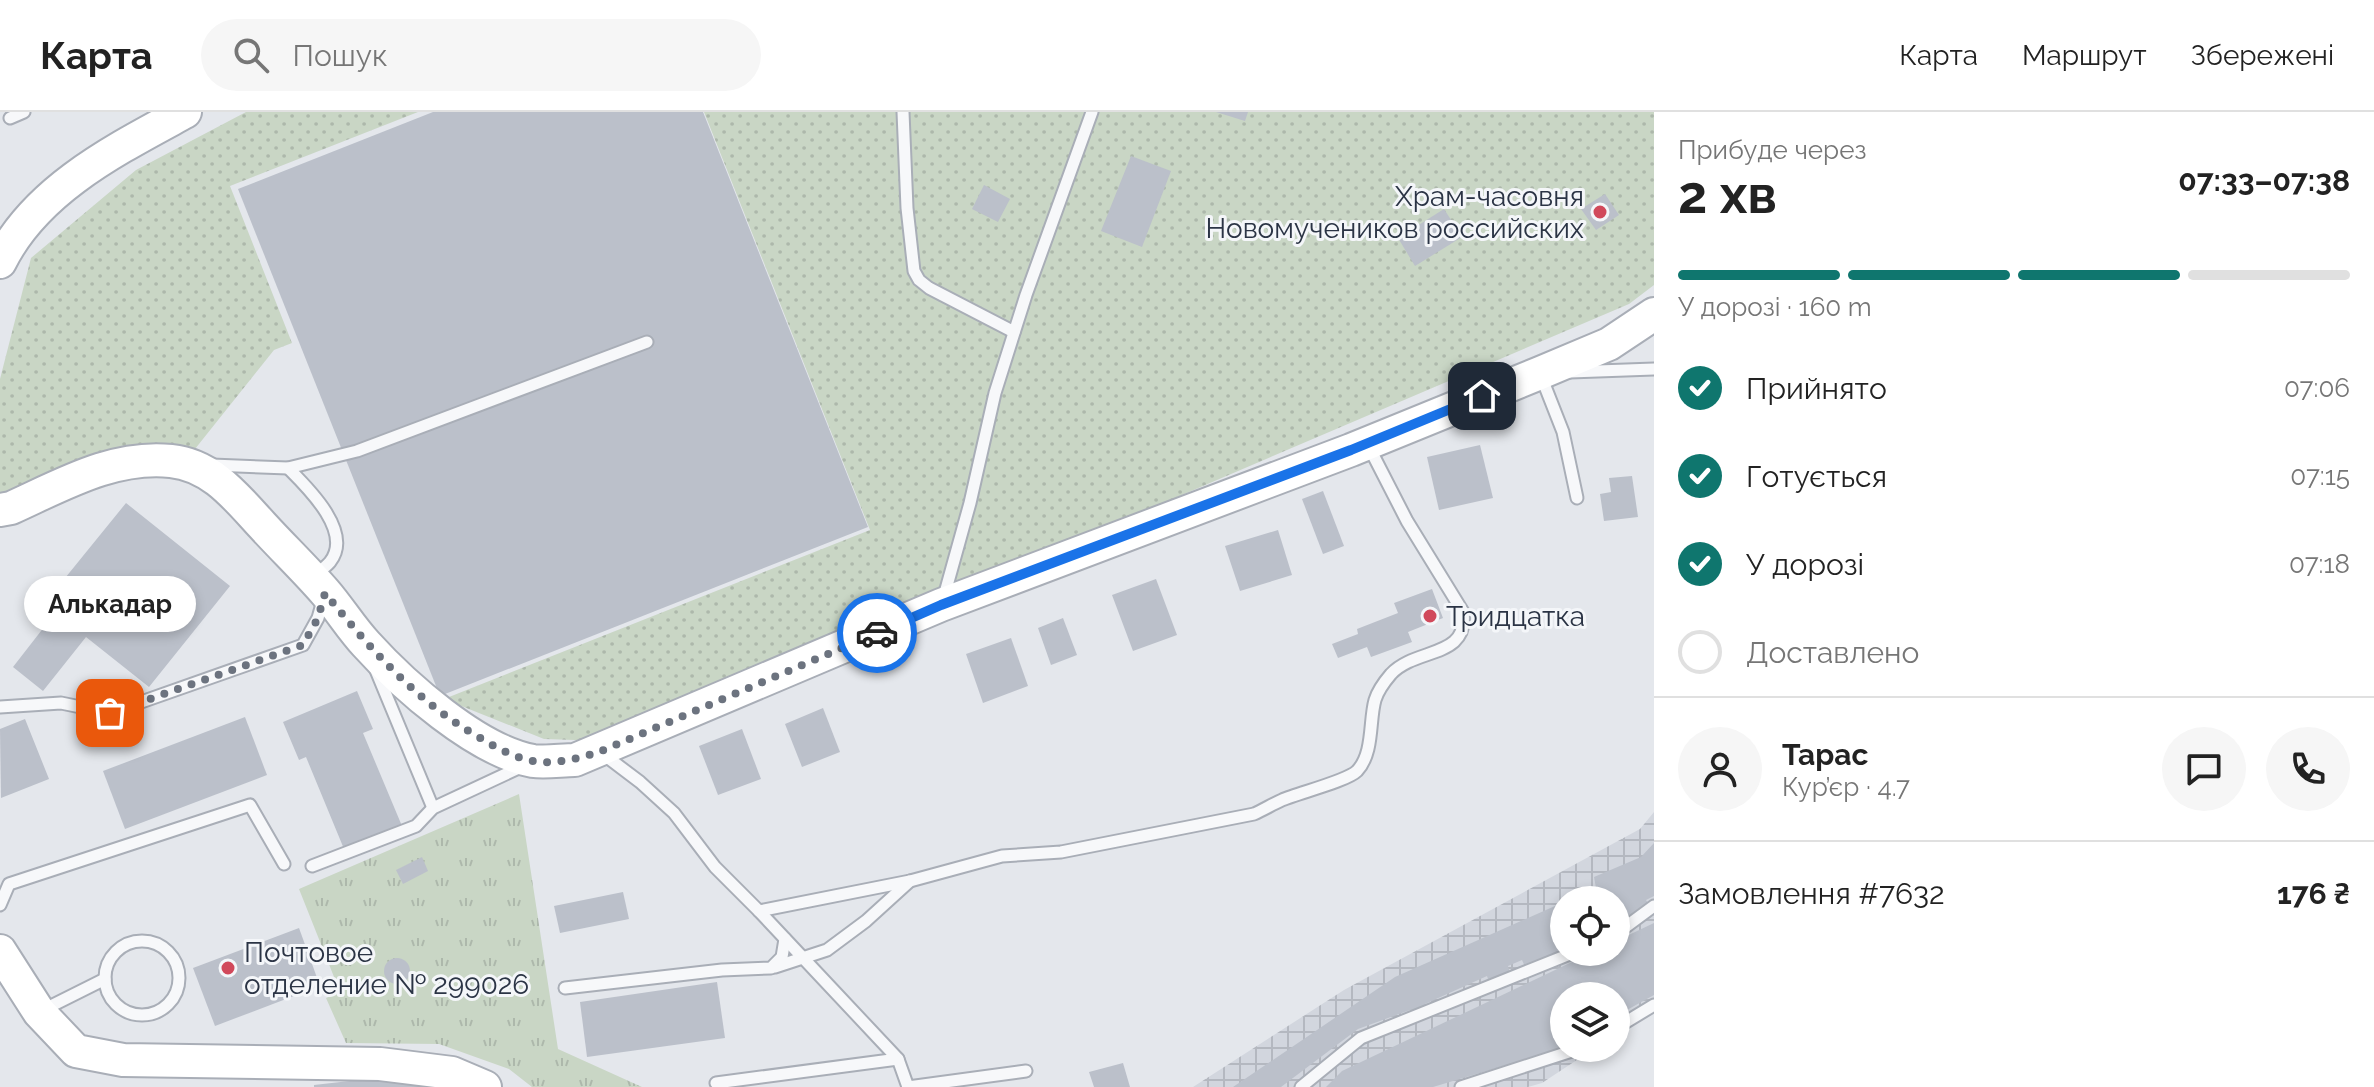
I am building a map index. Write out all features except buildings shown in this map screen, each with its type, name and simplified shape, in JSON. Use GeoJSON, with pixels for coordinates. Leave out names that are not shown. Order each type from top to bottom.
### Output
{"type":"FeatureCollection","features":[{"type":"Feature","properties":{"kind":"street"},"geometry":{"type":"LineString","coordinates":[[0,262],[33,213],[71,179],[185,112]]}},
{"type":"Feature","properties":{"kind":"street"},"geometry":{"type":"LineString","coordinates":[[0,510],[98,470],[131,461],[171,461],[191,465],[222,482],[318,585],[364,642],[394,673],[499,764],[575,760],[941,605],[1367,443],[1540,373],[1609,344],[1654,314]]}},
{"type":"Feature","properties":{"kind":"street"},"geometry":{"type":"LineString","coordinates":[[0,951],[39,1012],[76,1051],[123,1060],[380,1064],[452,1073],[485,1087]]}},
{"type":"Feature","properties":{"kind":"lane"},"geometry":{"type":"LineString","coordinates":[[10,118],[24,112]]}},
{"type":"Feature","properties":{"kind":"lane"},"geometry":{"type":"LineString","coordinates":[[903,112],[907,208],[914,271],[929,288],[1014,332]]}},
{"type":"Feature","properties":{"kind":"lane"},"geometry":{"type":"LineString","coordinates":[[941,605],[970,503],[995,393],[1092,112]]}},
{"type":"Feature","properties":{"kind":"lane"},"geometry":{"type":"LineString","coordinates":[[191,465],[288,468],[357,451],[647,342]]}},
{"type":"Feature","properties":{"kind":"lane"},"geometry":{"type":"LineString","coordinates":[[1577,498],[1563,432],[1540,373],[1654,369]]}},
{"type":"Feature","properties":{"kind":"lane"},"geometry":{"type":"LineString","coordinates":[[759,911],[910,881],[1002,856],[1061,852],[1241,818],[1356,772],[1364,758],[1375,699],[1384,682],[1396,668],[1453,645],[1461,636],[1465,624],[1463,612],[1407,521],[1367,443]]}},
{"type":"Feature","properties":{"kind":"lane"},"geometry":{"type":"LineString","coordinates":[[0,707],[61,703],[110,713],[303,645],[318,618],[318,585],[336,548],[331,521],[321,502],[288,468]]}},
{"type":"Feature","properties":{"kind":"lane"},"geometry":{"type":"LineString","coordinates":[[364,642],[433,808]]}},
{"type":"Feature","properties":{"kind":"lane"},"geometry":{"type":"LineString","coordinates":[[599,752],[640,782],[674,813],[715,867],[898,1059],[908,1087],[1026,1071]]}},
{"type":"Feature","properties":{"kind":"lane"},"geometry":{"type":"LineString","coordinates":[[312,866],[416,826],[433,808],[499,764]]}},
{"type":"Feature","properties":{"kind":"lane"},"geometry":{"type":"LineString","coordinates":[[0,905],[9,884],[250,805],[284,864]]}},
{"type":"Feature","properties":{"kind":"lane"},"geometry":{"type":"LineString","coordinates":[[565,988],[722,970],[771,968],[804,959],[842,940],[910,881]]}},
{"type":"Feature","properties":{"kind":"lane"},"geometry":{"type":"LineString","coordinates":[[1630,924],[1654,906]]}},
{"type":"Feature","properties":{"kind":"lane"},"geometry":{"type":"LineString","coordinates":[[771,968],[782,957],[785,939]]}},
{"type":"Feature","properties":{"kind":"lane"},"geometry":{"type":"LineString","coordinates":[[39,1012],[105,979],[112,956],[131,942],[143,941],[165,949],[179,969],[180,982],[170,1004],[148,1015],[135,1015],[114,1003],[107,992],[105,979]]}},
{"type":"Feature","properties":{"kind":"lane"},"geometry":{"type":"LineString","coordinates":[[1301,1087],[1361,1038],[1550,962]]}},
{"type":"Feature","properties":{"kind":"lane"},"geometry":{"type":"LineString","coordinates":[[1630,1020],[1654,1005]]}},
{"type":"Feature","properties":{"kind":"lane"},"geometry":{"type":"LineString","coordinates":[[1461,1087],[1550,1058]]}},
{"type":"Feature","properties":{"kind":"lane"},"geometry":{"type":"LineString","coordinates":[[716,1083],[898,1059]]}},
{"type":"Feature","properties":{"kind":"shaded area"},"geometry":{"type":"Polygon","coordinates":[[[1654,812],[1654,1010],[1630,1026],[1630,982],[1550,982],[1550,1062],[1574,1062],[1542,1083],[1528,1087],[1193,1087],[1344,990],[1640,829],[1654,812]]]}},
{"type":"Feature","properties":{"kind":"green space"},"geometry":{"type":"Polygon","coordinates":[[[246,112],[418,112],[230,186],[292,343],[274,350],[195,449],[120,447],[31,488],[0,496],[0,379],[31,258],[136,170],[246,112]]]}},
{"type":"Feature","properties":{"kind":"green space"},"geometry":{"type":"Polygon","coordinates":[[[704,112],[1654,112],[1654,285],[1629,304],[606,741],[544,739],[444,699],[870,530],[704,112]]]}},
{"type":"Feature","properties":{"kind":"green space"},"geometry":{"type":"Polygon","coordinates":[[[519,794],[558,1049],[642,1087],[532,1087],[509,1069],[439,1044],[346,1043],[326,998],[340,992],[299,889],[519,794]]]}},
{"type":"Feature","properties":{"kind":"way so far"},"geometry":{"type":"LineString","coordinates":[[110,713],[303,645],[318,618],[325,593],[364,642],[394,673],[456,725],[502,750],[533,761],[575,760],[599,752],[877,633]]}},
{"type":"Feature","properties":{"kind":"place","name":"Храм-часовня Новомучеников российских"},"geometry":{"type":"Point","coordinates":[1600,212]}},
{"type":"Feature","properties":{"kind":"place","name":"Тридцатка"},"geometry":{"type":"Point","coordinates":[1430,616]}},
{"type":"Feature","properties":{"kind":"place","name":"Алькадар"},"geometry":{"type":"Point","coordinates":[110,713]}},
{"type":"Feature","properties":{"kind":"place","name":"Почтовое отделение № 299026"},"geometry":{"type":"Point","coordinates":[228,968]}},
{"type":"Feature","properties":{"kind":"route"},"geometry":{"type":"LineString","coordinates":[[877,633],[941,605],[1351,450],[1482,396]]}}]}
